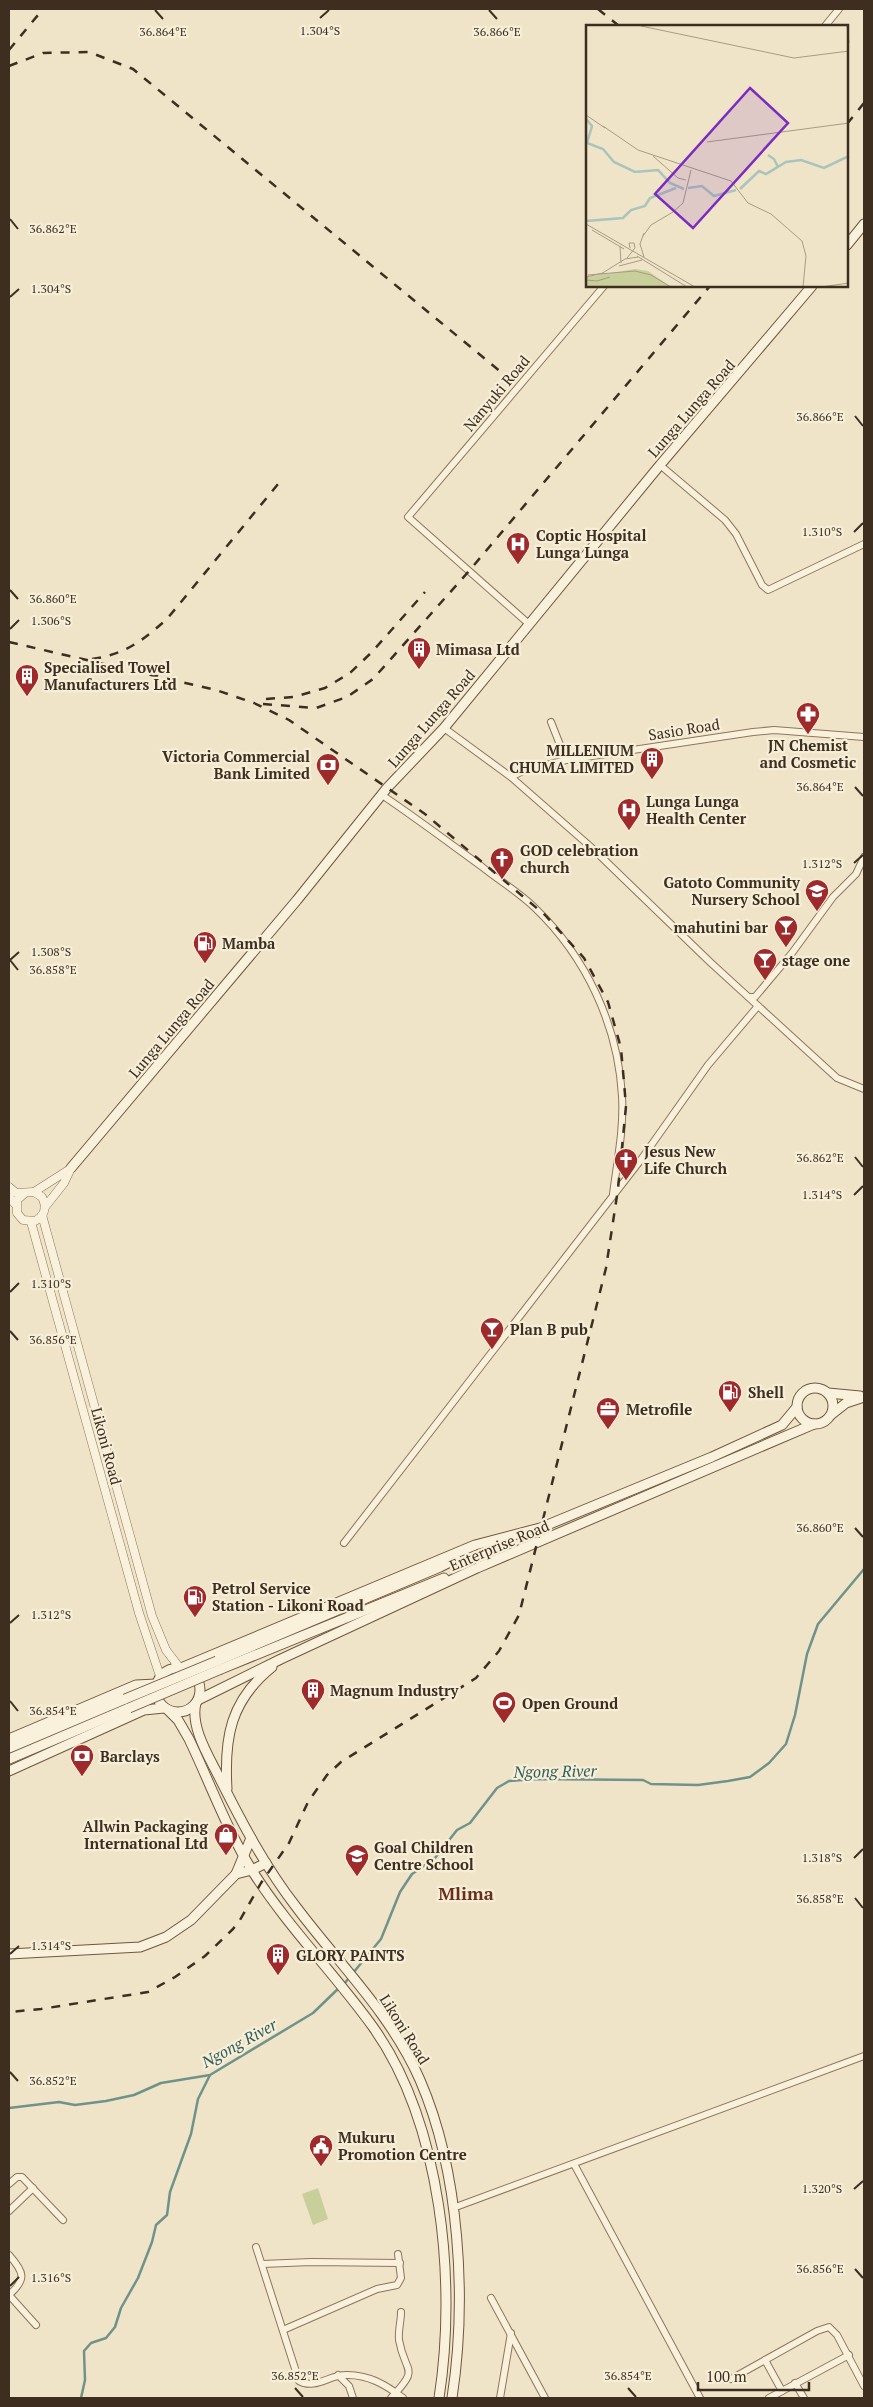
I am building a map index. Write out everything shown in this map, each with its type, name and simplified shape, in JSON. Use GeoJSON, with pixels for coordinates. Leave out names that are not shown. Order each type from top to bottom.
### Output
{"type":"FeatureCollection","features":[{"type":"Feature","properties":{"kind":"main road"},"geometry":{"type":"LineString","coordinates":[[848,244],[864,224]]}},
{"type":"Feature","properties":{"kind":"main road","name":"Lunga Lunga Road"},"geometry":{"type":"LineString","coordinates":[[72,1168],[382,795],[444,728],[660,465],[810,288]]}},
{"type":"Feature","properties":{"kind":"main road"},"geometry":{"type":"LineString","coordinates":[[817,1388],[828,1393],[864,1396],[846,1403],[826,1420],[814,1424],[802,1418],[797,1407],[799,1398],[808,1389],[817,1388]]}},
{"type":"Feature","properties":{"kind":"main road"},"geometry":{"type":"LineString","coordinates":[[828,1393],[833,1401],[832,1414]]}},
{"type":"Feature","properties":{"kind":"main road","name":"Enterprise Road"},"geometry":{"type":"LineString","coordinates":[[180,1668],[476,1545],[540,1528],[712,1457],[782,1425],[797,1407]]}},
{"type":"Feature","properties":{"kind":"main road","name":"Enterprise Road"},"geometry":{"type":"LineString","coordinates":[[197,1702],[282,1659],[477,1568],[814,1424]]}},
{"type":"Feature","properties":{"kind":"main road"},"geometry":{"type":"LineString","coordinates":[[9,1748],[440,1567],[476,1545]]}},
{"type":"Feature","properties":{"kind":"main road"},"geometry":{"type":"LineString","coordinates":[[9,1759],[443,1578],[477,1568]]}},
{"type":"Feature","properties":{"kind":"main road"},"geometry":{"type":"LineString","coordinates":[[228,1794],[226,1750],[233,1719],[246,1694],[255,1682],[282,1659]]}},
{"type":"Feature","properties":{"kind":"main road"},"geometry":{"type":"LineString","coordinates":[[9,1771],[144,1710],[166,1709],[180,1712],[186,1711],[197,1702],[200,1686],[198,1680],[188,1670],[180,1668],[165,1671],[158,1680],[157,1700],[166,1709]]}},
{"type":"Feature","properties":{"kind":"main road"},"geometry":{"type":"LineString","coordinates":[[9,1739],[136,1685],[158,1680]]}},
{"type":"Feature","properties":{"kind":"main road","name":"Likoni Road"},"geometry":{"type":"LineString","coordinates":[[197,1702],[194,1710],[203,1742],[251,1838],[296,1908],[358,1984],[400,2041],[419,2078],[439,2133],[453,2208],[459,2294],[457,2363],[452,2398]]}},
{"type":"Feature","properties":{"kind":"main road","name":"Likoni Road"},"geometry":{"type":"LineString","coordinates":[[166,1709],[182,1726],[252,1870],[326,1970],[373,2027],[403,2080],[419,2122],[434,2181],[446,2296],[446,2336],[439,2398]]}},
{"type":"Feature","properties":{"kind":"main road"},"geometry":{"type":"LineString","coordinates":[[182,1726],[188,1720],[196,1720]]}},
{"type":"Feature","properties":{"kind":"main road"},"geometry":{"type":"LineString","coordinates":[[9,1954],[140,1947],[166,1937],[202,1911],[236,1874],[251,1838]]}},
{"type":"Feature","properties":{"kind":"main road"},"geometry":{"type":"LineString","coordinates":[[236,1874],[252,1870],[266,1863]]}},
{"type":"Feature","properties":{"kind":"street"},"geometry":{"type":"LineString","coordinates":[[825,25],[840,9]]}},
{"type":"Feature","properties":{"kind":"street","name":"Nanyuki Road"},"geometry":{"type":"LineString","coordinates":[[529,624],[408,517],[602,288]]}},
{"type":"Feature","properties":{"kind":"street"},"geometry":{"type":"LineString","coordinates":[[660,465],[725,520],[736,534],[762,585],[768,590],[864,544]]}},
{"type":"Feature","properties":{"kind":"street"},"geometry":{"type":"LineString","coordinates":[[551,722],[566,760]]}},
{"type":"Feature","properties":{"kind":"street"},"geometry":{"type":"LineString","coordinates":[[444,728],[511,777],[592,848],[710,962],[837,1078],[864,1089]]}},
{"type":"Feature","properties":{"kind":"street","name":"Sasio Road"},"geometry":{"type":"LineString","coordinates":[[511,777],[523,771],[566,760],[774,730],[864,737]]}},
{"type":"Feature","properties":{"kind":"street"},"geometry":{"type":"LineString","coordinates":[[382,795],[429,827],[534,907],[568,946],[581,965],[595,990],[611,1030],[617,1057],[622,1096],[622,1121],[613,1195]]}},
{"type":"Feature","properties":{"kind":"street"},"geometry":{"type":"LineString","coordinates":[[749,997],[755,997],[773,977],[833,897],[856,874],[864,857]]}},
{"type":"Feature","properties":{"kind":"street"},"geometry":{"type":"LineString","coordinates":[[344,1543],[658,1137],[708,1065],[758,1006]]}},
{"type":"Feature","properties":{"kind":"street","name":"Lunga Lunga Road"},"geometry":{"type":"LineString","coordinates":[[34,1192],[72,1168]]}},
{"type":"Feature","properties":{"kind":"street","name":"Lunga Lunga Road"},"geometry":{"type":"LineString","coordinates":[[45,1206],[64,1182],[72,1168]]}},
{"type":"Feature","properties":{"kind":"street"},"geometry":{"type":"LineString","coordinates":[[9,1187],[16,1193],[34,1192],[42,1198],[45,1206],[42,1215],[152,1616],[166,1650],[180,1668]]}},
{"type":"Feature","properties":{"kind":"street"},"geometry":{"type":"LineString","coordinates":[[16,1205],[20,1196],[25,1193]]}},
{"type":"Feature","properties":{"kind":"street"},"geometry":{"type":"LineString","coordinates":[[9,1197],[16,1205],[19,1217],[31,1222],[42,1215]]}},
{"type":"Feature","properties":{"kind":"street","name":"Likoni Road"},"geometry":{"type":"LineString","coordinates":[[31,1222],[158,1680]]}},
{"type":"Feature","properties":{"kind":"street"},"geometry":{"type":"LineString","coordinates":[[453,2208],[864,2056]]}},
{"type":"Feature","properties":{"kind":"street"},"geometry":{"type":"LineString","coordinates":[[574,2164],[700,2398]]}},
{"type":"Feature","properties":{"kind":"street"},"geometry":{"type":"LineString","coordinates":[[9,2184],[17,2177],[21,2177],[63,2220]]}},
{"type":"Feature","properties":{"kind":"street"},"geometry":{"type":"LineString","coordinates":[[9,2211],[32,2188]]}},
{"type":"Feature","properties":{"kind":"street"},"geometry":{"type":"LineString","coordinates":[[256,2247],[299,2381],[309,2384],[338,2375],[369,2378],[403,2398]]}},
{"type":"Feature","properties":{"kind":"street"},"geometry":{"type":"LineString","coordinates":[[283,2330],[370,2292],[397,2285],[401,2278],[398,2254]]}},
{"type":"Feature","properties":{"kind":"street"},"geometry":{"type":"LineString","coordinates":[[9,2255],[21,2268],[22,2274],[20,2284],[9,2295],[36,2325]]}},
{"type":"Feature","properties":{"kind":"street"},"geometry":{"type":"LineString","coordinates":[[262,2264],[312,2262],[400,2264]]}},
{"type":"Feature","properties":{"kind":"street"},"geometry":{"type":"LineString","coordinates":[[491,2298],[546,2398]]}},
{"type":"Feature","properties":{"kind":"street"},"geometry":{"type":"LineString","coordinates":[[391,2398],[406,2382],[409,2375],[399,2338],[401,2312]]}},
{"type":"Feature","properties":{"kind":"street"},"geometry":{"type":"LineString","coordinates":[[731,2379],[829,2327],[835,2331],[864,2386]]}},
{"type":"Feature","properties":{"kind":"street"},"geometry":{"type":"LineString","coordinates":[[500,2398],[511,2333]]}},
{"type":"Feature","properties":{"kind":"street"},"geometry":{"type":"LineString","coordinates":[[769,2398],[849,2355]]}},
{"type":"Feature","properties":{"kind":"street"},"geometry":{"type":"LineString","coordinates":[[765,2360],[782,2391]]}},
{"type":"Feature","properties":{"kind":"street"},"geometry":{"type":"LineString","coordinates":[[338,2375],[349,2386],[353,2398]]}},
{"type":"Feature","properties":{"kind":"street"},"geometry":{"type":"LineString","coordinates":[[795,2383],[804,2398]]}},
{"type":"Feature","properties":{"kind":"green space"},"geometry":{"type":"Polygon","coordinates":[[[318,2188],[328,2219],[313,2225],[302,2194],[318,2188]]]}},
{"type":"Feature","properties":{"kind":"waterway","name":"Ngong River"},"geometry":{"type":"LineString","coordinates":[[344,1984],[381,1939],[400,1892],[412,1874],[435,1858],[457,1830],[470,1823],[497,1788],[509,1781],[536,1779],[643,1780],[651,1784],[698,1785],[750,1777],[769,1763],[786,1744],[795,1715],[807,1654],[818,1624],[864,1569]]}},
{"type":"Feature","properties":{"kind":"waterway","name":"Ngong River"},"geometry":{"type":"LineString","coordinates":[[9,2108],[59,2102],[75,2105],[106,2101],[134,2095],[161,2083],[210,2075],[313,2013],[340,1987]]}},
{"type":"Feature","properties":{"kind":"waterway"},"geometry":{"type":"LineString","coordinates":[[81,2398],[85,2380],[84,2351],[91,2343],[106,2338],[115,2327],[121,2308],[138,2278],[152,2242],[156,2225],[167,2215],[170,2192],[191,2134],[198,2099],[210,2075]]}},
{"type":"Feature","properties":{"kind":"railway"},"geometry":{"type":"LineString","coordinates":[[9,50],[43,9]]}},
{"type":"Feature","properties":{"kind":"railway"},"geometry":{"type":"LineString","coordinates":[[598,9],[618,25]]}},
{"type":"Feature","properties":{"kind":"railway"},"geometry":{"type":"LineString","coordinates":[[9,66],[43,53],[89,52],[133,69],[501,372]]}},
{"type":"Feature","properties":{"kind":"railway"},"geometry":{"type":"LineString","coordinates":[[848,123],[864,103]]}},
{"type":"Feature","properties":{"kind":"railway"},"geometry":{"type":"LineString","coordinates":[[263,704],[316,708],[347,697],[373,679],[469,571],[708,288]]}},
{"type":"Feature","properties":{"kind":"railway"},"geometry":{"type":"LineString","coordinates":[[92,659],[124,650],[150,634],[167,619],[283,478]]}},
{"type":"Feature","properties":{"kind":"railway"},"geometry":{"type":"LineString","coordinates":[[266,699],[294,697],[325,688],[350,673],[372,652],[425,592]]}},
{"type":"Feature","properties":{"kind":"railway"},"geometry":{"type":"LineString","coordinates":[[9,642],[216,690],[254,703],[289,720],[425,814],[545,915],[584,958],[608,1002],[621,1048],[626,1106],[618,1189],[606,1268],[519,1615],[499,1651],[476,1678],[341,1762],[327,1775],[308,1802],[289,1843],[261,1883],[240,1920],[205,1956],[175,1977],[148,1992],[41,2009],[9,2012]]}},
{"type":"Feature","properties":{"kind":"place","name":"Coptic Hospital Lunga Lunga"},"geometry":{"type":"Point","coordinates":[518,565]}},
{"type":"Feature","properties":{"kind":"place","name":"Mimasa Ltd"},"geometry":{"type":"Point","coordinates":[419,670]}},
{"type":"Feature","properties":{"kind":"place","name":"Specialised Towel Manufacturers Ltd"},"geometry":{"type":"Point","coordinates":[27,697]}},
{"type":"Feature","properties":{"kind":"place","name":"JN Chemist and Cosmetic"},"geometry":{"type":"Point","coordinates":[808,735]}},
{"type":"Feature","properties":{"kind":"place","name":"MILLENIUM CHUMA LIMITED"},"geometry":{"type":"Point","coordinates":[652,780]}},
{"type":"Feature","properties":{"kind":"place","name":"Victoria Commercial Bank Limited"},"geometry":{"type":"Point","coordinates":[328,786]}},
{"type":"Feature","properties":{"kind":"place","name":"Lunga Lunga Health Center"},"geometry":{"type":"Point","coordinates":[629,831]}},
{"type":"Feature","properties":{"kind":"place","name":"GOD celebration church"},"geometry":{"type":"Point","coordinates":[502,880]}},
{"type":"Feature","properties":{"kind":"place","name":"Gatoto Community Nursery School"},"geometry":{"type":"Point","coordinates":[817,912]}},
{"type":"Feature","properties":{"kind":"place","name":"mahutini bar"},"geometry":{"type":"Point","coordinates":[786,948]}},
{"type":"Feature","properties":{"kind":"place","name":"Mamba"},"geometry":{"type":"Point","coordinates":[205,964]}},
{"type":"Feature","properties":{"kind":"place","name":"stage one"},"geometry":{"type":"Point","coordinates":[765,981]}},
{"type":"Feature","properties":{"kind":"place","name":"Jesus New Life Church"},"geometry":{"type":"Point","coordinates":[626,1181]}},
{"type":"Feature","properties":{"kind":"place","name":"Plan B pub"},"geometry":{"type":"Point","coordinates":[492,1350]}},
{"type":"Feature","properties":{"kind":"place","name":"Shell"},"geometry":{"type":"Point","coordinates":[730,1413]}},
{"type":"Feature","properties":{"kind":"place","name":"Metrofile"},"geometry":{"type":"Point","coordinates":[608,1430]}},
{"type":"Feature","properties":{"kind":"place","name":"Petrol Service Station - Likoni Road"},"geometry":{"type":"Point","coordinates":[195,1618]}},
{"type":"Feature","properties":{"kind":"place","name":"Magnum Industry"},"geometry":{"type":"Point","coordinates":[313,1711]}},
{"type":"Feature","properties":{"kind":"place","name":"Open Ground"},"geometry":{"type":"Point","coordinates":[504,1724]}},
{"type":"Feature","properties":{"kind":"place","name":"Barclays"},"geometry":{"type":"Point","coordinates":[82,1777]}},
{"type":"Feature","properties":{"kind":"place","name":"Allwin Packaging International Ltd"},"geometry":{"type":"Point","coordinates":[226,1856]}},
{"type":"Feature","properties":{"kind":"place","name":"Goal Children Centre School"},"geometry":{"type":"Point","coordinates":[357,1877]}},
{"type":"Feature","properties":{"kind":"place","name":"GLORY PAINTS"},"geometry":{"type":"Point","coordinates":[278,1976]}},
{"type":"Feature","properties":{"kind":"place","name":"Mukuru Promotion Centre"},"geometry":{"type":"Point","coordinates":[321,2167]}},
{"type":"Feature","properties":{"kind":"district","name":"Mlima"},"geometry":{"type":"Point","coordinates":[466,1893]}}]}
